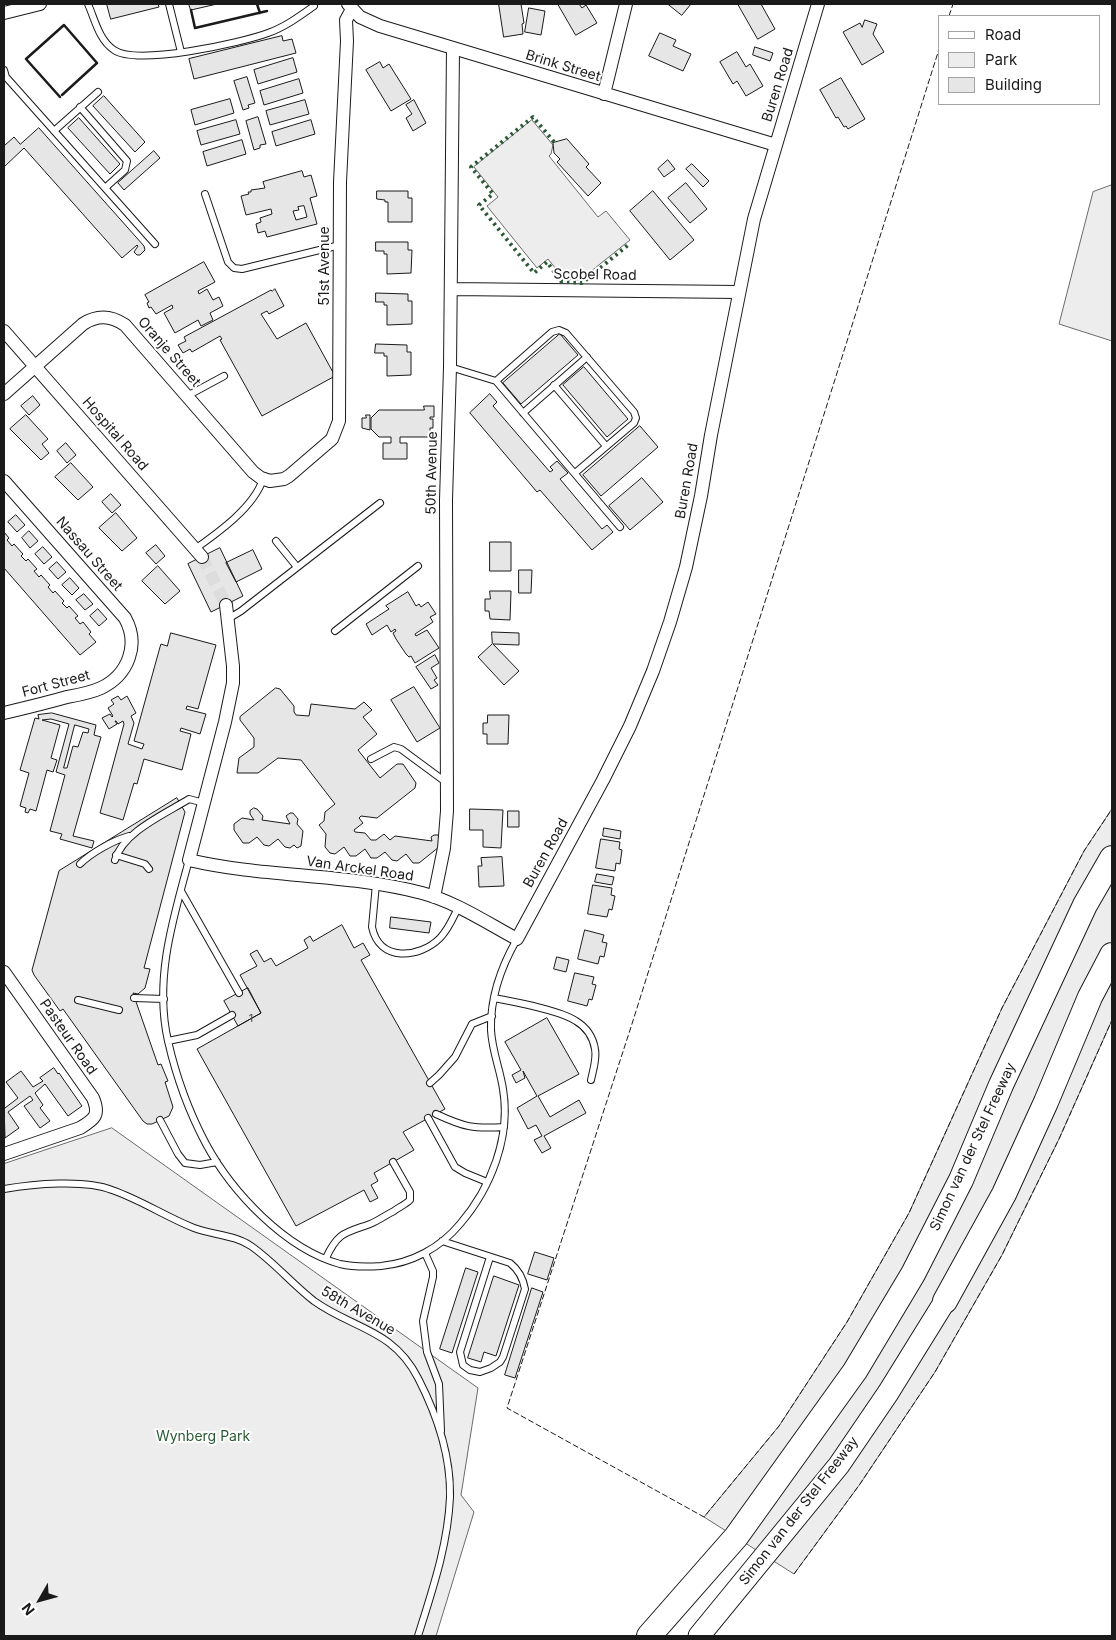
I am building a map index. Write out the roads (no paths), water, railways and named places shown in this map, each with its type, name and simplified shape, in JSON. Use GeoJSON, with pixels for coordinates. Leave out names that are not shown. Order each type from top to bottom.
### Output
{"type":"FeatureCollection","features":[{"type":"Feature","properties":{"kind":"highway","name":"Simon van der Stel Freeway"},"geometry":{"type":"LineString","coordinates":[[649,1636],[736,1537],[855,1371],[903,1290],[961,1180],[1001,1085],[1084,906],[1112,858]]}},
{"type":"Feature","properties":{"kind":"highway","name":"Simon van der Stel Freeway"},"geometry":{"type":"LineString","coordinates":[[699,1636],[838,1465],[888,1393],[945,1301],[1004,1194],[1046,1102],[1090,997],[1112,955]]}},
{"type":"Feature","properties":{"kind":"street"},"geometry":{"type":"LineString","coordinates":[[4,13],[40,4]]}},
{"type":"Feature","properties":{"kind":"street"},"geometry":{"type":"LineString","coordinates":[[604,94],[626,4]]}},
{"type":"Feature","properties":{"kind":"street","name":"Buren Road"},"geometry":{"type":"LineString","coordinates":[[517,939],[604,780],[630,726],[653,671],[670,622],[686,567],[702,496],[710,435],[754,220],[818,4]]}},
{"type":"Feature","properties":{"kind":"street","name":"Brink Street"},"geometry":{"type":"LineString","coordinates":[[350,6],[370,22],[776,145]]}},
{"type":"Feature","properties":{"kind":"street","name":"51st Avenue"},"geometry":{"type":"LineString","coordinates":[[263,479],[277,480],[289,476],[332,439],[338,427],[340,415],[340,182],[347,41],[346,20],[350,6]]}},
{"type":"Feature","properties":{"kind":"street","name":"50th Avenue"},"geometry":{"type":"LineString","coordinates":[[434,897],[444,848],[448,784],[446,500],[450,368],[453,48]]}},
{"type":"Feature","properties":{"kind":"street","name":"Scobel Road"},"geometry":{"type":"LineString","coordinates":[[451,289],[738,292]]}},
{"type":"Feature","properties":{"kind":"street","name":"Oranje Street"},"geometry":{"type":"LineString","coordinates":[[36,367],[90,320],[104,317],[112,318],[124,325],[253,472],[263,479]]}},
{"type":"Feature","properties":{"kind":"street","name":"Hospital Road"},"geometry":{"type":"LineString","coordinates":[[4,331],[199,553]]}},
{"type":"Feature","properties":{"kind":"street"},"geometry":{"type":"LineString","coordinates":[[4,394],[36,367]]}},
{"type":"Feature","properties":{"kind":"street","name":"Nassau Street"},"geometry":{"type":"LineString","coordinates":[[4,481],[124,618],[132,638],[131,656]]}},
{"type":"Feature","properties":{"kind":"street"},"geometry":{"type":"LineString","coordinates":[[189,860],[225,722],[233,683],[234,666],[226,605]]}},
{"type":"Feature","properties":{"kind":"street","name":"Fort Street"},"geometry":{"type":"LineString","coordinates":[[4,713],[101,688],[118,675],[131,656]]}},
{"type":"Feature","properties":{"kind":"street","name":"Van Arckel Road"},"geometry":{"type":"LineString","coordinates":[[189,860],[225,867],[376,884],[434,897],[517,939]]}},
{"type":"Feature","properties":{"kind":"street","name":"Pasteur Road"},"geometry":{"type":"LineString","coordinates":[[4,972],[93,1098],[97,1108],[95,1116],[91,1121],[80,1128],[4,1154]]}},
{"type":"Feature","properties":{"kind":"lane"},"geometry":{"type":"LineString","coordinates":[[88,4],[101,36],[108,46],[120,54],[137,57],[181,52],[267,34],[287,24],[314,6]]}},
{"type":"Feature","properties":{"kind":"lane"},"geometry":{"type":"LineString","coordinates":[[169,4],[181,52]]}},
{"type":"Feature","properties":{"kind":"lane"},"geometry":{"type":"LineString","coordinates":[[4,75],[155,244]]}},
{"type":"Feature","properties":{"kind":"lane"},"geometry":{"type":"LineString","coordinates":[[54,131],[98,92]]}},
{"type":"Feature","properties":{"kind":"lane"},"geometry":{"type":"LineString","coordinates":[[80,107],[128,164],[125,170],[105,188]]}},
{"type":"Feature","properties":{"kind":"lane"},"geometry":{"type":"LineString","coordinates":[[205,194],[226,258],[234,268],[242,269],[340,244]]}},
{"type":"Feature","properties":{"kind":"lane"},"geometry":{"type":"LineString","coordinates":[[496,381],[556,330],[566,333],[587,357],[636,415],[634,422],[575,473]]}},
{"type":"Feature","properties":{"kind":"lane"},"geometry":{"type":"LineString","coordinates":[[523,413],[587,357]]}},
{"type":"Feature","properties":{"kind":"lane"},"geometry":{"type":"LineString","coordinates":[[450,368],[496,381],[620,526]]}},
{"type":"Feature","properties":{"kind":"lane"},"geometry":{"type":"LineString","coordinates":[[187,396],[224,376]]}},
{"type":"Feature","properties":{"kind":"lane"},"geometry":{"type":"LineString","coordinates":[[554,385],[606,446]]}},
{"type":"Feature","properties":{"kind":"lane"},"geometry":{"type":"LineString","coordinates":[[199,553],[254,498],[263,479]]}},
{"type":"Feature","properties":{"kind":"lane"},"geometry":{"type":"LineString","coordinates":[[228,619],[380,503]]}},
{"type":"Feature","properties":{"kind":"lane"},"geometry":{"type":"LineString","coordinates":[[276,541],[297,567]]}},
{"type":"Feature","properties":{"kind":"lane"},"geometry":{"type":"LineString","coordinates":[[335,630],[418,566]]}},
{"type":"Feature","properties":{"kind":"lane"},"geometry":{"type":"LineString","coordinates":[[371,759],[394,747],[401,749],[448,784]]}},
{"type":"Feature","properties":{"kind":"lane"},"geometry":{"type":"LineString","coordinates":[[80,864],[115,841],[130,835],[189,799],[204,803]]}},
{"type":"Feature","properties":{"kind":"lane"},"geometry":{"type":"LineString","coordinates":[[130,835],[120,847],[116,858],[145,864],[149,869]]}},
{"type":"Feature","properties":{"kind":"lane"},"geometry":{"type":"LineString","coordinates":[[189,860],[170,932],[164,977],[168,1041],[187,1102],[217,1162],[252,1206],[304,1248],[340,1264],[375,1267],[404,1262],[425,1253],[442,1241],[461,1223],[476,1203],[498,1155],[504,1127],[504,1100],[501,1077],[492,1043],[492,1016],[500,975],[517,939]]}},
{"type":"Feature","properties":{"kind":"lane"},"geometry":{"type":"LineString","coordinates":[[376,884],[373,932],[383,946],[398,953],[414,953],[428,948],[435,943],[446,930],[458,908]]}},
{"type":"Feature","properties":{"kind":"lane"},"geometry":{"type":"LineString","coordinates":[[181,891],[238,994]]}},
{"type":"Feature","properties":{"kind":"lane"},"geometry":{"type":"LineString","coordinates":[[134,998],[164,999]]}},
{"type":"Feature","properties":{"kind":"lane"},"geometry":{"type":"LineString","coordinates":[[494,998],[568,1017],[581,1024],[590,1035],[595,1048],[596,1055],[591,1080]]}},
{"type":"Feature","properties":{"kind":"lane"},"geometry":{"type":"LineString","coordinates":[[78,1000],[119,1010]]}},
{"type":"Feature","properties":{"kind":"lane"},"geometry":{"type":"LineString","coordinates":[[168,1041],[197,1035],[232,1015]]}},
{"type":"Feature","properties":{"kind":"lane"},"geometry":{"type":"LineString","coordinates":[[430,1082],[455,1057],[472,1024],[492,1016]]}},
{"type":"Feature","properties":{"kind":"lane"},"geometry":{"type":"LineString","coordinates":[[436,1114],[456,1124],[472,1128],[504,1127]]}},
{"type":"Feature","properties":{"kind":"lane"},"geometry":{"type":"LineString","coordinates":[[428,1118],[455,1167],[487,1182]]}},
{"type":"Feature","properties":{"kind":"lane"},"geometry":{"type":"LineString","coordinates":[[160,1120],[178,1154],[185,1163],[200,1165],[217,1162]]}},
{"type":"Feature","properties":{"kind":"lane"},"geometry":{"type":"LineString","coordinates":[[326,1258],[332,1245],[341,1236],[354,1228],[370,1224],[410,1200],[410,1192],[393,1162]]}},
{"type":"Feature","properties":{"kind":"lane","name":"58th Avenue"},"geometry":{"type":"LineString","coordinates":[[4,1189],[40,1185],[82,1184],[110,1189],[136,1199],[161,1214],[196,1229],[250,1245],[314,1300],[337,1315],[390,1341],[404,1356],[418,1376],[430,1403],[441,1437],[448,1468],[450,1496],[437,1574],[418,1636]]}},
{"type":"Feature","properties":{"kind":"lane"},"geometry":{"type":"LineString","coordinates":[[442,1241],[490,1257],[510,1264],[522,1276],[525,1289],[503,1357],[491,1368],[473,1372],[463,1365],[460,1352],[490,1257]]}},
{"type":"Feature","properties":{"kind":"lane"},"geometry":{"type":"LineString","coordinates":[[425,1253],[433,1271],[423,1321],[427,1352],[439,1384],[441,1437]]}},
{"type":"Feature","properties":{"kind":"tunnel"},"geometry":{"type":"LineString","coordinates":[[202,557],[226,605]]}},
{"type":"Feature","properties":{"kind":"park label","name":"Wynberg Park"},"geometry":{"type":"Point","coordinates":[203,1437]}}]}
